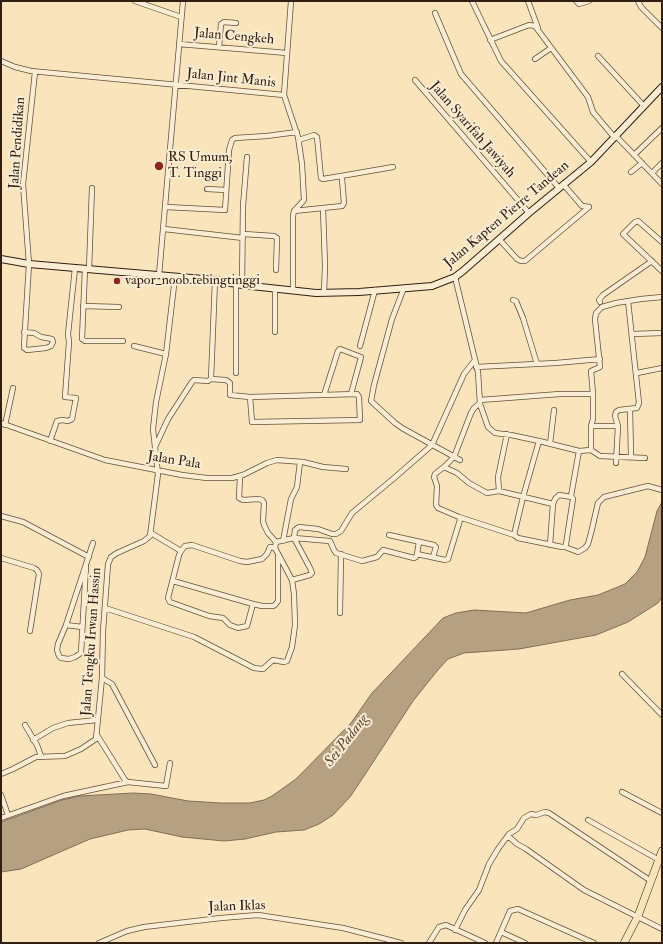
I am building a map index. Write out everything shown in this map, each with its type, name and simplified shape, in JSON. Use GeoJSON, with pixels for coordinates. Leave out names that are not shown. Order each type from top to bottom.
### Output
{"type":"FeatureCollection","features":[{"type":"Feature","properties":{"kind":"main road","name":"Jalan Kapten Pierre Tandean"},"geometry":{"type":"LineString","coordinates":[[1,259],[29,264],[215,280],[275,289],[324,293],[432,286],[455,277],[590,162],[662,87]]}},
{"type":"Feature","properties":{"kind":"main road"},"geometry":{"type":"LineString","coordinates":[[624,943],[638,916],[662,851]]}},
{"type":"Feature","properties":{"kind":"street"},"geometry":{"type":"LineString","coordinates":[[135,1],[181,17]]}},
{"type":"Feature","properties":{"kind":"street"},"geometry":{"type":"LineString","coordinates":[[159,275],[183,1]]}},
{"type":"Feature","properties":{"kind":"street"},"geometry":{"type":"LineString","coordinates":[[291,1],[284,95],[299,140],[304,200],[294,211],[292,226],[293,291]]}},
{"type":"Feature","properties":{"kind":"street"},"geometry":{"type":"LineString","coordinates":[[472,1],[501,61],[590,162]]}},
{"type":"Feature","properties":{"kind":"street"},"geometry":{"type":"LineString","coordinates":[[528,1],[538,29],[550,48],[588,97],[593,112],[662,184]]}},
{"type":"Feature","properties":{"kind":"street"},"geometry":{"type":"LineString","coordinates":[[576,1],[578,4],[582,4],[589,1]]}},
{"type":"Feature","properties":{"kind":"street"},"geometry":{"type":"LineString","coordinates":[[638,1],[641,7],[662,28]]}},
{"type":"Feature","properties":{"kind":"street"},"geometry":{"type":"LineString","coordinates":[[435,13],[461,74],[561,186],[582,206],[589,207],[525,261],[516,259],[499,239]]}},
{"type":"Feature","properties":{"kind":"street"},"geometry":{"type":"LineString","coordinates":[[219,47],[221,24],[224,22],[236,24]]}},
{"type":"Feature","properties":{"kind":"street"},"geometry":{"type":"LineString","coordinates":[[490,40],[529,25],[535,26],[538,29]]}},
{"type":"Feature","properties":{"kind":"street","name":"Jalan Cengkeh"},"geometry":{"type":"LineString","coordinates":[[179,44],[287,53]]}},
{"type":"Feature","properties":{"kind":"street"},"geometry":{"type":"LineString","coordinates":[[535,59],[550,48]]}},
{"type":"Feature","properties":{"kind":"street"},"geometry":{"type":"LineString","coordinates":[[598,56],[643,106]]}},
{"type":"Feature","properties":{"kind":"street","name":"Jalan Jint Manis"},"geometry":{"type":"LineString","coordinates":[[1,61],[15,67],[35,72],[284,95]]}},
{"type":"Feature","properties":{"kind":"street","name":"Jalan Pendidikan"},"geometry":{"type":"LineString","coordinates":[[24,332],[34,333],[41,337],[52,339],[53,342],[51,346],[46,348],[27,350],[24,348],[24,332],[29,264],[23,184],[35,72]]}},
{"type":"Feature","properties":{"kind":"street","name":"Jalan Syarifah Jawiyah"},"geometry":{"type":"LineString","coordinates":[[415,80],[529,213]]}},
{"type":"Feature","properties":{"kind":"street"},"geometry":{"type":"LineString","coordinates":[[634,155],[662,128]]}},
{"type":"Feature","properties":{"kind":"street"},"geometry":{"type":"LineString","coordinates":[[166,208],[225,210],[229,150],[232,140],[235,138],[297,132]]}},
{"type":"Feature","properties":{"kind":"street"},"geometry":{"type":"LineString","coordinates":[[299,140],[314,135],[317,137],[322,179],[393,167]]}},
{"type":"Feature","properties":{"kind":"street"},"geometry":{"type":"LineString","coordinates":[[236,373],[239,284],[247,157]]}},
{"type":"Feature","properties":{"kind":"street"},"geometry":{"type":"LineString","coordinates":[[631,172],[642,163]]}},
{"type":"Feature","properties":{"kind":"street"},"geometry":{"type":"LineString","coordinates":[[652,173],[662,163]]}},
{"type":"Feature","properties":{"kind":"street"},"geometry":{"type":"LineString","coordinates":[[294,211],[342,206],[344,204],[341,176]]}},
{"type":"Feature","properties":{"kind":"street"},"geometry":{"type":"LineString","coordinates":[[92,188],[82,339],[85,341],[123,341]]}},
{"type":"Feature","properties":{"kind":"street"},"geometry":{"type":"LineString","coordinates":[[207,189],[226,190]]}},
{"type":"Feature","properties":{"kind":"street"},"geometry":{"type":"LineString","coordinates":[[324,208],[324,293]]}},
{"type":"Feature","properties":{"kind":"street"},"geometry":{"type":"LineString","coordinates":[[662,242],[638,221],[635,222],[623,234],[662,271]]}},
{"type":"Feature","properties":{"kind":"street"},"geometry":{"type":"LineString","coordinates":[[164,229],[243,236],[274,236],[277,238],[276,270]]}},
{"type":"Feature","properties":{"kind":"street"},"geometry":{"type":"LineString","coordinates":[[600,302],[599,300],[603,295],[652,261]]}},
{"type":"Feature","properties":{"kind":"street"},"geometry":{"type":"LineString","coordinates":[[50,441],[57,421],[68,421],[72,419],[76,398],[65,397],[69,342],[68,334],[75,268]]}},
{"type":"Feature","properties":{"kind":"street"},"geometry":{"type":"LineString","coordinates":[[175,277],[166,354],[156,402],[153,429],[158,470],[150,533],[181,551]]}},
{"type":"Feature","properties":{"kind":"street"},"geometry":{"type":"LineString","coordinates":[[455,277],[475,360],[480,401],[488,427],[495,433],[539,441],[579,452],[591,450],[600,456],[631,456],[645,458]]}},
{"type":"Feature","properties":{"kind":"street"},"geometry":{"type":"LineString","coordinates":[[211,379],[215,280]]}},
{"type":"Feature","properties":{"kind":"street"},"geometry":{"type":"LineString","coordinates":[[404,288],[392,319],[371,400],[395,424],[460,460]]}},
{"type":"Feature","properties":{"kind":"street"},"geometry":{"type":"LineString","coordinates":[[275,289],[275,332]]}},
{"type":"Feature","properties":{"kind":"street"},"geometry":{"type":"LineString","coordinates":[[360,346],[374,290]]}},
{"type":"Feature","properties":{"kind":"street"},"geometry":{"type":"LineString","coordinates":[[591,450],[593,394],[590,371],[599,368],[600,359],[595,319],[596,313],[602,307],[628,301],[662,297]]}},
{"type":"Feature","properties":{"kind":"street"},"geometry":{"type":"LineString","coordinates":[[513,300],[516,301],[537,364]]}},
{"type":"Feature","properties":{"kind":"street"},"geometry":{"type":"LineString","coordinates":[[616,463],[618,426],[615,416],[616,412],[619,410],[636,408],[639,403],[637,373],[628,301]]}},
{"type":"Feature","properties":{"kind":"street"},"geometry":{"type":"LineString","coordinates":[[83,306],[119,307]]}},
{"type":"Feature","properties":{"kind":"street"},"geometry":{"type":"LineString","coordinates":[[632,334],[662,333]]}},
{"type":"Feature","properties":{"kind":"street"},"geometry":{"type":"LineString","coordinates":[[134,346],[166,354]]}},
{"type":"Feature","properties":{"kind":"street"},"geometry":{"type":"LineString","coordinates":[[324,395],[338,351],[340,349],[360,357],[351,394]]}},
{"type":"Feature","properties":{"kind":"street"},"geometry":{"type":"LineString","coordinates":[[476,367],[600,359]]}},
{"type":"Feature","properties":{"kind":"street"},"geometry":{"type":"LineString","coordinates":[[292,580],[312,573],[294,538],[295,530],[298,527],[318,529],[332,534],[336,534],[341,531],[352,513],[394,479],[432,445],[464,374],[475,360]]}},
{"type":"Feature","properties":{"kind":"street"},"geometry":{"type":"LineString","coordinates":[[637,373],[662,368]]}},
{"type":"Feature","properties":{"kind":"street"},"geometry":{"type":"LineString","coordinates":[[155,447],[168,419],[194,380],[226,380],[230,383],[230,395],[250,397],[357,394],[359,397],[359,420],[252,422],[250,397]]}},
{"type":"Feature","properties":{"kind":"street"},"geometry":{"type":"LineString","coordinates":[[3,424],[12,388]]}},
{"type":"Feature","properties":{"kind":"street"},"geometry":{"type":"LineString","coordinates":[[593,394],[560,394],[480,401],[471,412],[454,457],[435,474],[434,478],[437,486],[436,505],[438,508],[459,517],[514,535],[518,538],[565,547],[578,552],[585,548],[588,544],[598,503],[604,497],[648,486],[660,489]]}},
{"type":"Feature","properties":{"kind":"street"},"geometry":{"type":"LineString","coordinates":[[630,409],[631,456]]}},
{"type":"Feature","properties":{"kind":"street"},"geometry":{"type":"LineString","coordinates":[[550,444],[554,410]]}},
{"type":"Feature","properties":{"kind":"street","name":"Jalan Pala"},"geometry":{"type":"LineString","coordinates":[[3,424],[105,460],[207,478],[224,479],[240,476],[277,460],[346,469]]}},
{"type":"Feature","properties":{"kind":"street"},"geometry":{"type":"LineString","coordinates":[[591,426],[618,426]]}},
{"type":"Feature","properties":{"kind":"street"},"geometry":{"type":"LineString","coordinates":[[499,491],[498,476],[507,434]]}},
{"type":"Feature","properties":{"kind":"street"},"geometry":{"type":"LineString","coordinates":[[514,535],[539,441]]}},
{"type":"Feature","properties":{"kind":"street"},"geometry":{"type":"LineString","coordinates":[[565,547],[573,499],[571,496],[579,452]]}},
{"type":"Feature","properties":{"kind":"street"},"geometry":{"type":"LineString","coordinates":[[283,541],[291,499],[297,487],[300,462]]}},
{"type":"Feature","properties":{"kind":"street"},"geometry":{"type":"LineString","coordinates":[[444,467],[457,473],[469,483],[487,493],[499,491],[553,504]]}},
{"type":"Feature","properties":{"kind":"street"},"geometry":{"type":"LineString","coordinates":[[240,476],[239,498],[243,500],[262,500],[264,503],[264,525],[268,533],[276,542]]}},
{"type":"Feature","properties":{"kind":"street"},"geometry":{"type":"LineString","coordinates":[[550,544],[553,504],[556,497],[559,495],[571,496]]}},
{"type":"Feature","properties":{"kind":"street"},"geometry":{"type":"LineString","coordinates":[[1,516],[23,522],[89,557]]}},
{"type":"Feature","properties":{"kind":"street"},"geometry":{"type":"LineString","coordinates":[[417,554],[448,559],[460,520],[459,517]]}},
{"type":"Feature","properties":{"kind":"street","name":"Jalan Tengku Irwan Hassin"},"geometry":{"type":"LineString","coordinates":[[1,774],[26,761],[41,756],[65,756],[81,749],[96,739],[102,678],[108,564],[111,557],[144,540],[150,536],[150,533]]}},
{"type":"Feature","properties":{"kind":"street"},"geometry":{"type":"LineString","coordinates":[[389,535],[435,546],[433,557]]}},
{"type":"Feature","properties":{"kind":"street"},"geometry":{"type":"LineString","coordinates":[[276,542],[294,538],[330,541],[334,550],[362,560],[377,557],[383,550],[414,558],[417,554],[419,542]]}},
{"type":"Feature","properties":{"kind":"street"},"geometry":{"type":"LineString","coordinates":[[105,608],[194,637],[260,670],[266,668],[273,660],[284,662],[287,661],[292,647],[295,615],[294,594],[292,580],[275,548],[276,542]]}},
{"type":"Feature","properties":{"kind":"street"},"geometry":{"type":"LineString","coordinates":[[86,566],[81,653],[76,657],[69,659],[61,658],[58,656],[58,644],[66,626],[93,543]]}},
{"type":"Feature","properties":{"kind":"street"},"geometry":{"type":"LineString","coordinates":[[253,604],[247,626],[238,628],[234,627],[223,618],[209,616],[170,602],[168,598],[181,551],[185,546],[192,545],[247,562],[262,558],[265,556],[270,547],[275,548]]}},
{"type":"Feature","properties":{"kind":"street"},"geometry":{"type":"LineString","coordinates":[[340,613],[342,554]]}},
{"type":"Feature","properties":{"kind":"street"},"geometry":{"type":"LineString","coordinates":[[173,582],[253,604],[273,606],[278,601],[278,556]]}},
{"type":"Feature","properties":{"kind":"street"},"geometry":{"type":"LineString","coordinates":[[1,558],[34,568],[39,574],[30,631]]}},
{"type":"Feature","properties":{"kind":"street"},"geometry":{"type":"LineString","coordinates":[[66,626],[82,627]]}},
{"type":"Feature","properties":{"kind":"street"},"geometry":{"type":"LineString","coordinates":[[622,674],[662,715]]}},
{"type":"Feature","properties":{"kind":"street"},"geometry":{"type":"LineString","coordinates":[[102,678],[112,684],[155,765]]}},
{"type":"Feature","properties":{"kind":"street"},"geometry":{"type":"LineString","coordinates":[[33,740],[53,728],[68,723],[97,720]]}},
{"type":"Feature","properties":{"kind":"street"},"geometry":{"type":"LineString","coordinates":[[25,725],[41,756]]}},
{"type":"Feature","properties":{"kind":"street"},"geometry":{"type":"LineString","coordinates":[[97,735],[128,782]]}},
{"type":"Feature","properties":{"kind":"street"},"geometry":{"type":"LineString","coordinates":[[1,818],[63,796],[128,782],[166,786],[170,763]]}},
{"type":"Feature","properties":{"kind":"street"},"geometry":{"type":"LineString","coordinates":[[622,792],[662,813]]}},
{"type":"Feature","properties":{"kind":"street"},"geometry":{"type":"LineString","coordinates":[[1,795],[8,815]]}},
{"type":"Feature","properties":{"kind":"street"},"geometry":{"type":"LineString","coordinates":[[456,930],[465,910],[479,890],[489,864],[498,849],[527,816],[545,812],[549,813],[651,881]]}},
{"type":"Feature","properties":{"kind":"street"},"geometry":{"type":"LineString","coordinates":[[588,820],[659,860]]}},
{"type":"Feature","properties":{"kind":"street"},"geometry":{"type":"LineString","coordinates":[[508,836],[517,844],[584,890],[662,929]]}},
{"type":"Feature","properties":{"kind":"street"},"geometry":{"type":"LineString","coordinates":[[496,943],[510,911],[518,909],[594,943]]}},
{"type":"Feature","properties":{"kind":"street","name":"Jalan Iklas"},"geometry":{"type":"LineString","coordinates":[[99,943],[144,927],[258,915],[343,928],[401,943]]}},
{"type":"Feature","properties":{"kind":"street"},"geometry":{"type":"LineString","coordinates":[[429,943],[439,927],[446,925],[485,943]]}},
{"type":"Feature","properties":{"kind":"street"},"geometry":{"type":"LineString","coordinates":[[501,932],[525,943]]}},
{"type":"Feature","properties":{"kind":"water","name":"Sei Padang"},"geometry":{"type":"Polygon","coordinates":[[[662,502],[662,597],[658,603],[628,622],[596,635],[519,649],[464,653],[448,659],[413,701],[350,797],[333,815],[319,824],[304,830],[276,832],[245,839],[224,841],[182,837],[145,829],[128,830],[90,839],[21,869],[1,872],[1,822],[62,800],[80,796],[133,793],[151,794],[188,801],[250,803],[264,800],[272,796],[296,779],[351,723],[372,693],[443,618],[456,613],[474,610],[526,613],[570,600],[598,595],[625,584],[637,572],[645,557],[657,511],[662,502]]]}},
{"type":"Feature","properties":{"kind":"place","name":"RS Umum, T. Tinggi"},"geometry":{"type":"Point","coordinates":[159,166]}},
{"type":"Feature","properties":{"kind":"place","name":"vapor_noob.tebingtinggi"},"geometry":{"type":"Point","coordinates":[117,281]}}]}
